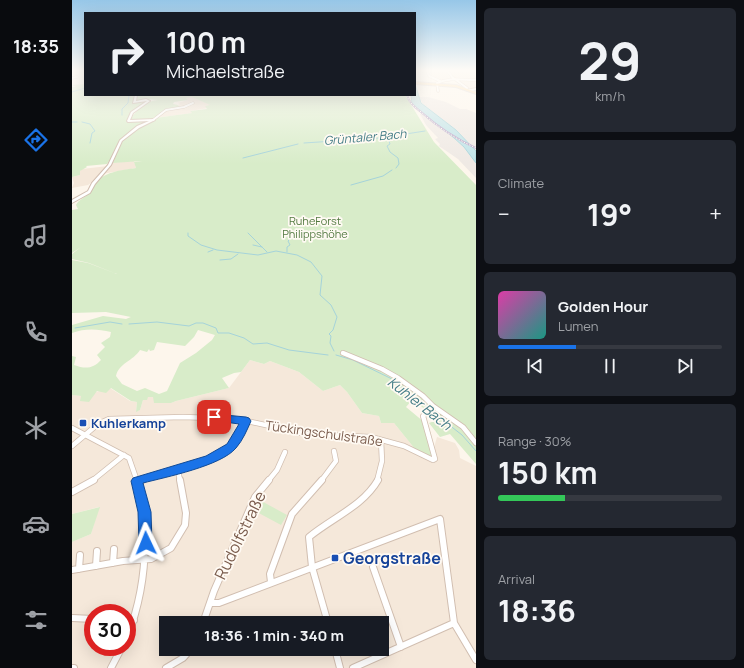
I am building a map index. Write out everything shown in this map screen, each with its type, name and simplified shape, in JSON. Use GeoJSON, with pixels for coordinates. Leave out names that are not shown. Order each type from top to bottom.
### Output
{"type":"FeatureCollection","features":[{"type":"Feature","properties":{"kind":"street"},"geometry":{"type":"LineString","coordinates":[[149,101],[132,113],[128,121],[153,120]]}},
{"type":"Feature","properties":{"kind":"street"},"geometry":{"type":"LineString","coordinates":[[72,202],[89,192],[93,184],[109,166],[121,141],[138,127],[154,121],[153,120],[166,110],[184,107],[193,103]]}},
{"type":"Feature","properties":{"kind":"street"},"geometry":{"type":"LineString","coordinates":[[343,353],[382,369],[398,378],[423,396],[430,408],[463,427],[476,443]]}},
{"type":"Feature","properties":{"kind":"street","name":"Tückingschulstraße"},"geometry":{"type":"LineString","coordinates":[[72,446],[101,422],[113,419],[214,417],[246,421],[306,434],[371,437],[414,451],[433,460],[435,459],[423,416],[430,408]]}},
{"type":"Feature","properties":{"kind":"street"},"geometry":{"type":"LineString","coordinates":[[137,481],[210,460],[231,447],[240,434],[246,421]]}},
{"type":"Feature","properties":{"kind":"street"},"geometry":{"type":"LineString","coordinates":[[72,428],[130,458],[145,512],[145,560],[142,585],[136,611]]}},
{"type":"Feature","properties":{"kind":"street"},"geometry":{"type":"LineString","coordinates":[[326,616],[312,567],[309,537],[371,494],[380,475],[383,463],[381,440]]}},
{"type":"Feature","properties":{"kind":"street"},"geometry":{"type":"LineString","coordinates":[[271,582],[270,574],[292,514],[328,473],[336,460],[334,451]]}},
{"type":"Feature","properties":{"kind":"street","name":"Rudolfstraße"},"geometry":{"type":"LineString","coordinates":[[205,616],[214,591],[255,497],[277,470],[285,452]]}},
{"type":"Feature","properties":{"kind":"street"},"geometry":{"type":"LineString","coordinates":[[72,492],[90,482],[124,455]]}},
{"type":"Feature","properties":{"kind":"street"},"geometry":{"type":"LineString","coordinates":[[72,570],[156,558],[171,548],[185,525],[185,505],[178,470]]}},
{"type":"Feature","properties":{"kind":"street"},"geometry":{"type":"LineString","coordinates":[[210,603],[219,603],[440,519],[454,623],[476,660]]}},
{"type":"Feature","properties":{"kind":"street"},"geometry":{"type":"LineString","coordinates":[[113,563],[114,549]]}},
{"type":"Feature","properties":{"kind":"street"},"geometry":{"type":"LineString","coordinates":[[96,566],[97,551]]}},
{"type":"Feature","properties":{"kind":"street"},"geometry":{"type":"LineString","coordinates":[[79,569],[80,555]]}},
{"type":"Feature","properties":{"kind":"street"},"geometry":{"type":"LineString","coordinates":[[373,567],[402,647]]}},
{"type":"Feature","properties":{"kind":"street"},"geometry":{"type":"LineString","coordinates":[[72,618],[84,619]]}},
{"type":"Feature","properties":{"kind":"street"},"geometry":{"type":"LineString","coordinates":[[353,668],[454,623]]}},
{"type":"Feature","properties":{"kind":"street"},"geometry":{"type":"LineString","coordinates":[[110,668],[117,656]]}},
{"type":"Feature","properties":{"kind":"street"},"geometry":{"type":"LineString","coordinates":[[166,668],[184,656]]}},
{"type":"Feature","properties":{"kind":"street"},"geometry":{"type":"LineString","coordinates":[[337,656],[340,668]]}},
{"type":"Feature","properties":{"kind":"shaded area"},"geometry":{"type":"Polygon","coordinates":[[[184,101],[202,101],[211,105],[208,108],[190,111],[193,113],[155,118],[166,110],[180,108],[178,105],[180,104],[178,103],[184,101]]]}},
{"type":"Feature","properties":{"kind":"shaded area"},"geometry":{"type":"Polygon","coordinates":[[[421,101],[443,101],[460,109],[466,109],[476,113],[476,151],[456,130],[421,101]]]}},
{"type":"Feature","properties":{"kind":"shaded area"},"geometry":{"type":"Polygon","coordinates":[[[420,114],[426,118],[430,118],[464,147],[476,163],[476,178],[458,159],[439,146],[440,144],[435,139],[438,138],[426,125],[420,114]]]}},
{"type":"Feature","properties":{"kind":"shaded area"},"geometry":{"type":"Polygon","coordinates":[[[134,161],[136,168],[102,174],[88,185],[72,188],[74,183],[72,177],[80,175],[80,171],[82,169],[108,166],[110,163],[134,161]]]}},
{"type":"Feature","properties":{"kind":"shaded area"},"geometry":{"type":"Polygon","coordinates":[[[250,360],[264,364],[270,361],[299,372],[323,391],[340,385],[362,413],[379,416],[381,423],[394,423],[415,449],[433,451],[437,437],[455,443],[459,450],[460,458],[476,466],[476,668],[72,668],[72,542],[91,534],[99,507],[72,514],[72,395],[82,396],[110,388],[130,401],[137,402],[136,411],[140,410],[143,400],[148,397],[153,397],[171,403],[229,388],[250,360]]]}},
{"type":"Feature","properties":{"kind":"green space","name":"RuheForst Philippshöhe"},"geometry":{"type":"Polygon","coordinates":[[[72,101],[148,101],[135,111],[127,120],[132,122],[130,121],[132,117],[142,107],[152,101],[180,101],[174,102],[173,104],[178,105],[180,108],[166,110],[155,118],[192,113],[190,111],[207,109],[205,106],[210,105],[201,101],[409,101],[434,142],[476,185],[476,464],[450,434],[440,437],[429,423],[437,420],[413,399],[406,407],[424,422],[432,448],[432,457],[415,449],[394,423],[381,423],[379,416],[362,413],[340,385],[323,391],[299,372],[270,361],[264,364],[250,360],[241,372],[222,378],[229,388],[171,403],[154,403],[153,397],[148,397],[147,400],[143,400],[140,410],[136,412],[137,402],[131,401],[111,388],[106,393],[97,391],[89,402],[80,401],[81,396],[72,395],[72,356],[76,357],[74,365],[85,368],[92,367],[101,360],[97,355],[105,347],[101,343],[110,337],[111,332],[101,330],[82,330],[72,333],[72,325],[103,316],[126,319],[131,317],[106,312],[72,313],[72,260],[88,263],[117,274],[89,263],[72,259],[72,254],[81,247],[72,253],[72,210],[78,209],[76,205],[77,203],[87,195],[93,185],[102,177],[113,172],[136,168],[134,162],[142,161],[113,163],[115,155],[113,155],[107,164],[86,166],[87,167],[80,171],[80,175],[72,177],[72,101]],[[198,330],[194,337],[185,346],[157,342],[154,350],[150,351],[149,349],[147,352],[140,350],[120,368],[116,376],[122,384],[137,391],[145,388],[159,394],[167,391],[180,363],[196,353],[212,340],[215,335],[198,330]]]}},
{"type":"Feature","properties":{"kind":"green space"},"geometry":{"type":"Polygon","coordinates":[[[256,498],[287,515],[281,525],[252,508],[256,498]]]}},
{"type":"Feature","properties":{"kind":"green space"},"geometry":{"type":"Polygon","coordinates":[[[100,507],[91,534],[72,542],[72,514],[100,507]]]}},
{"type":"Feature","properties":{"kind":"water"},"geometry":{"type":"Polygon","coordinates":[[[412,101],[420,101],[456,130],[476,151],[476,163],[464,147],[412,104],[412,101]]]}},
{"type":"Feature","properties":{"kind":"waterway"},"geometry":{"type":"LineString","coordinates":[[122,115],[122,109],[128,101]]}},
{"type":"Feature","properties":{"kind":"waterway"},"geometry":{"type":"LineString","coordinates":[[72,122],[77,122]]}},
{"type":"Feature","properties":{"kind":"waterway"},"geometry":{"type":"LineString","coordinates":[[82,122],[90,124],[95,131],[92,133],[90,143]]}},
{"type":"Feature","properties":{"kind":"waterway","name":"Grüntaler Bach"},"geometry":{"type":"LineString","coordinates":[[304,143],[380,138],[425,131]]}},
{"type":"Feature","properties":{"kind":"waterway"},"geometry":{"type":"LineString","coordinates":[[388,138],[390,144],[387,146],[390,152],[398,158],[399,164],[396,168]]}},
{"type":"Feature","properties":{"kind":"waterway","name":"Grüntaler Bach"},"geometry":{"type":"LineString","coordinates":[[243,158],[298,144]]}},
{"type":"Feature","properties":{"kind":"waterway"},"geometry":{"type":"LineString","coordinates":[[351,185],[383,176],[392,170]]}},
{"type":"Feature","properties":{"kind":"waterway","name":"Kuhler Bach"},"geometry":{"type":"LineString","coordinates":[[188,233],[188,236],[201,245],[217,250],[258,255],[276,251],[297,255],[311,262],[322,276],[320,295],[331,305],[337,317],[333,330],[329,334],[331,336],[330,343],[334,351]]}},
{"type":"Feature","properties":{"kind":"waterway"},"geometry":{"type":"LineString","coordinates":[[248,233],[262,247]]}},
{"type":"Feature","properties":{"kind":"waterway"},"geometry":{"type":"LineString","coordinates":[[287,252],[287,247],[290,245],[288,241],[290,239]]}},
{"type":"Feature","properties":{"kind":"waterway"},"geometry":{"type":"LineString","coordinates":[[253,245],[262,247]]}},
{"type":"Feature","properties":{"kind":"waterway"},"geometry":{"type":"LineString","coordinates":[[262,247],[267,252]]}},
{"type":"Feature","properties":{"kind":"waterway"},"geometry":{"type":"LineString","coordinates":[[208,252],[213,250]]}},
{"type":"Feature","properties":{"kind":"waterway"},"geometry":{"type":"LineString","coordinates":[[220,260],[231,259],[238,254]]}},
{"type":"Feature","properties":{"kind":"waterway"},"geometry":{"type":"LineString","coordinates":[[75,328],[110,322],[122,324]]}},
{"type":"Feature","properties":{"kind":"waterway"},"geometry":{"type":"LineString","coordinates":[[129,324],[157,322],[189,326],[196,323],[203,323],[216,328],[218,333],[229,333],[244,338],[253,344],[267,343],[289,350],[328,355]]}},
{"type":"Feature","properties":{"kind":"waterway","name":"Kuhler Bach"},"geometry":{"type":"LineString","coordinates":[[336,355],[353,360],[390,378],[428,408]]}},
{"type":"Feature","properties":{"kind":"waterway","name":"Kuhler Bach"},"geometry":{"type":"LineString","coordinates":[[430,410],[462,435],[476,451]]}},
{"type":"Feature","properties":{"kind":"railway"},"geometry":{"type":"LineString","coordinates":[[410,101],[412,105],[434,123],[476,148]]}},
{"type":"Feature","properties":{"kind":"place","name":"Kuhlerkamp"},"geometry":{"type":"Point","coordinates":[83,423]}},
{"type":"Feature","properties":{"kind":"place","name":"Georgstraße"},"geometry":{"type":"Point","coordinates":[335,558]}},
{"type":"Feature","properties":{"kind":"route"},"geometry":{"type":"LineString","coordinates":[[146,543],[145,512],[137,481],[210,460],[231,447],[240,434],[246,421],[214,417]]}}]}
